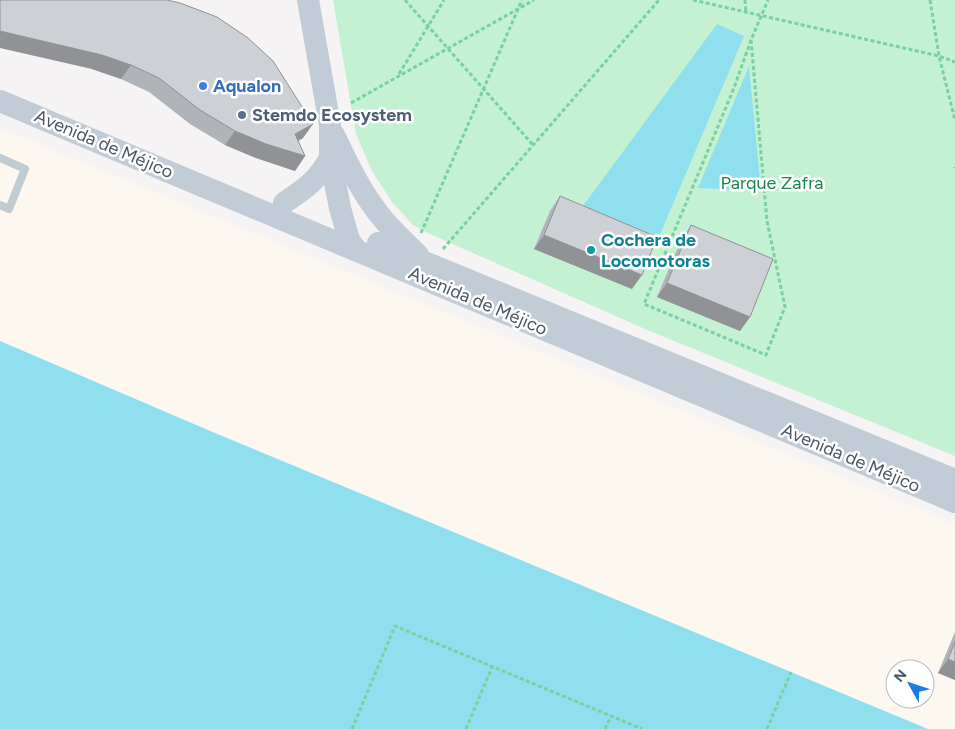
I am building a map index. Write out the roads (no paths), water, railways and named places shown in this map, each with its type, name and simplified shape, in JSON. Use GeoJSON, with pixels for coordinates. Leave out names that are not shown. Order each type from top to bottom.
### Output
{"type":"FeatureCollection","features":[{"type":"Feature","properties":{"kind":"street"},"geometry":{"type":"LineString","coordinates":[[308,0],[330,125],[330,158],[345,229],[349,240],[357,251]]}},
{"type":"Feature","properties":{"kind":"street","name":"Avenida de Méjico"},"geometry":{"type":"LineString","coordinates":[[0,86],[345,229],[432,256],[955,480]]}},
{"type":"Feature","properties":{"kind":"street","name":"Avenida de Méjico"},"geometry":{"type":"LineString","coordinates":[[0,101],[955,502]]}},
{"type":"Feature","properties":{"kind":"street"},"geometry":{"type":"LineString","coordinates":[[330,125],[352,173],[364,194],[383,219],[432,256]]}},
{"type":"Feature","properties":{"kind":"street"},"geometry":{"type":"LineString","coordinates":[[284,204],[304,190],[320,175],[330,158]]}},
{"type":"Feature","properties":{"kind":"lane"},"geometry":{"type":"LineString","coordinates":[[0,158],[26,169],[9,209],[0,205]]}},
{"type":"Feature","properties":{"kind":"water"},"geometry":{"type":"Polygon","coordinates":[[[717,24],[744,36],[659,237],[583,206],[717,24]]]}},
{"type":"Feature","properties":{"kind":"water"},"geometry":{"type":"Polygon","coordinates":[[[749,66],[761,191],[698,188],[749,66]]]}},
{"type":"Feature","properties":{"kind":"water"},"geometry":{"type":"Polygon","coordinates":[[[0,341],[210,431],[928,729],[0,729],[0,341]]]}},
{"type":"Feature","properties":{"kind":"place","name":"Aqualon"},"geometry":{"type":"Point","coordinates":[203,86]}},
{"type":"Feature","properties":{"kind":"place","name":"Stemdo Ecosystem"},"geometry":{"type":"Point","coordinates":[242,115]}},
{"type":"Feature","properties":{"kind":"place","name":"Cochera de Locomotoras"},"geometry":{"type":"Point","coordinates":[591,250]}},
{"type":"Feature","properties":{"kind":"park label","name":"Parque Zafra"},"geometry":{"type":"Point","coordinates":[772,183]}}]}
